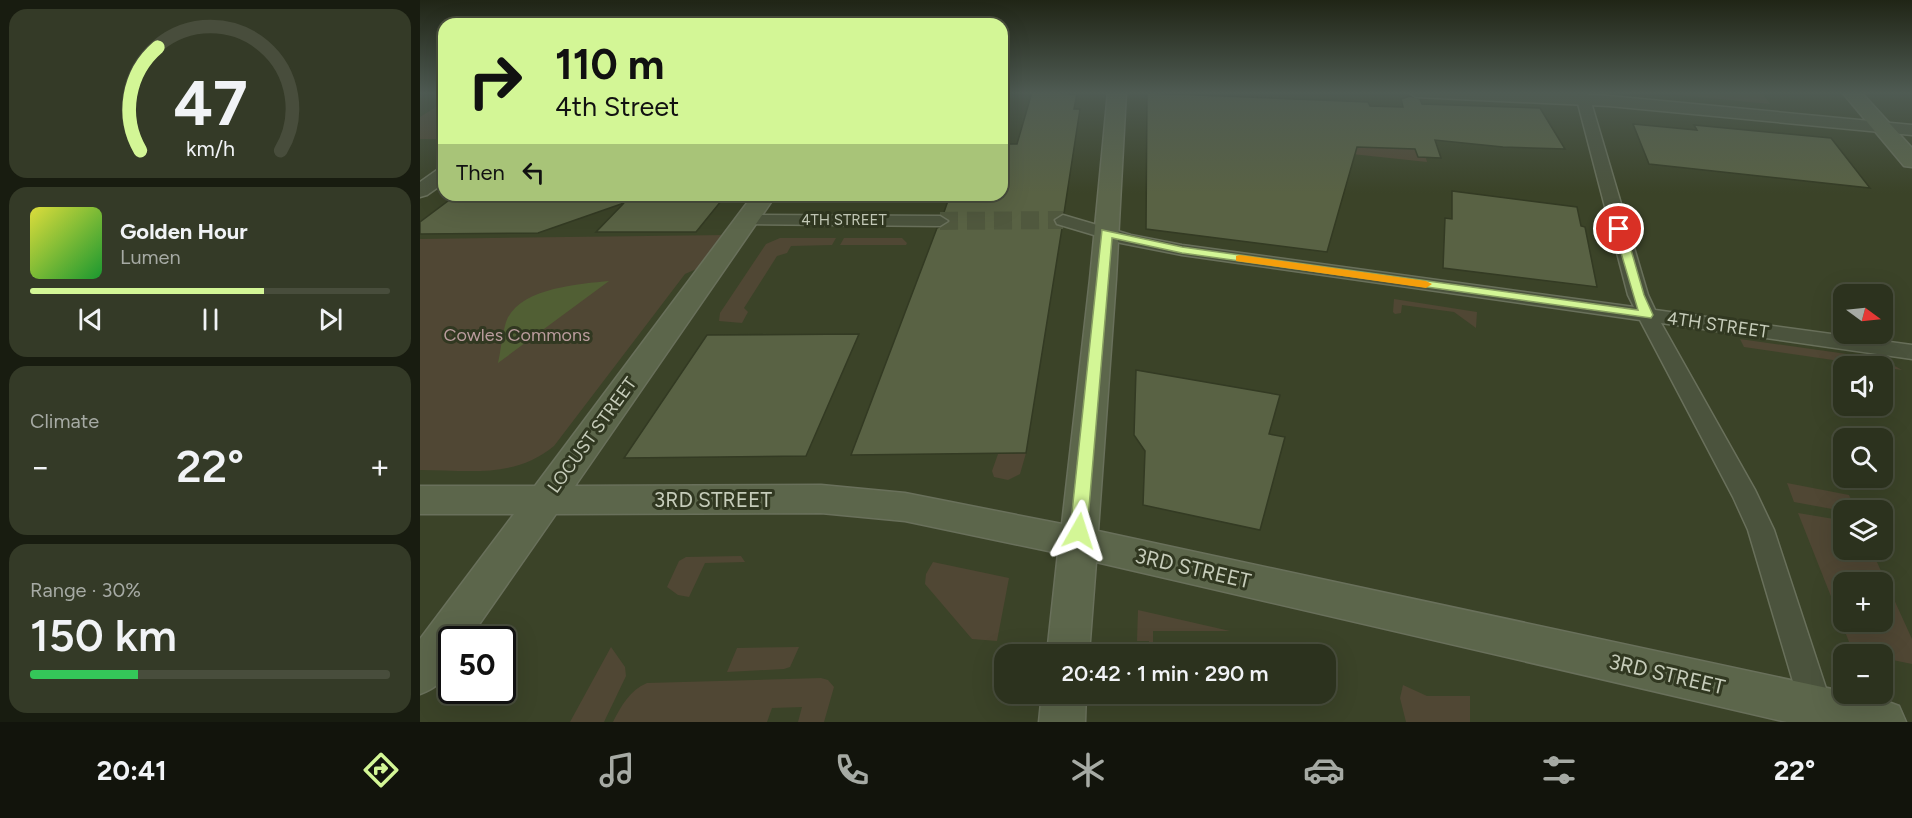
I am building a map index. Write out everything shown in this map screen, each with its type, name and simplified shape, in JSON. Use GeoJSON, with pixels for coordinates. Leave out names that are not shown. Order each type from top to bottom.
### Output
{"type":"FeatureCollection","features":[{"type":"Feature","properties":{"kind":"main road"},"geometry":{"type":"LineString","coordinates":[[1069,644],[1114,126]]}},
{"type":"Feature","properties":{"kind":"main road"},"geometry":{"type":"LineString","coordinates":[[1882,127],[1912,160]]}},
{"type":"Feature","properties":{"kind":"main road","name":"LOCUST STREET"},"geometry":{"type":"LineString","coordinates":[[420,674],[761,201]]}},
{"type":"Feature","properties":{"kind":"main road","name":"3RD STREET"},"geometry":{"type":"LineString","coordinates":[[420,500],[849,501],[914,509],[1077,542],[1819,715],[1883,722]]}},
{"type":"Feature","properties":{"kind":"main road"},"geometry":{"type":"LineString","coordinates":[[1062,722],[1063,704]]}},
{"type":"Feature","properties":{"kind":"street"},"geometry":{"type":"LineString","coordinates":[[1590,126],[1638,295],[1646,315],[1746,497],[1761,530],[1819,715]]}},
{"type":"Feature","properties":{"kind":"street"},"geometry":{"type":"LineString","coordinates":[[1869,126],[1912,130]]}},
{"type":"Feature","properties":{"kind":"street"},"geometry":{"type":"LineString","coordinates":[[420,191],[438,178]]}},
{"type":"Feature","properties":{"kind":"street","name":"4TH STREET"},"geometry":{"type":"LineString","coordinates":[[747,220],[940,220]]}},
{"type":"Feature","properties":{"kind":"street","name":"4TH STREET"},"geometry":{"type":"LineString","coordinates":[[1063,220],[1133,241],[1182,250],[1912,352]]}},
{"type":"Feature","properties":{"kind":"green space"},"geometry":{"type":"Polygon","coordinates":[[[420,126],[438,126],[438,139],[420,139],[420,126]]]}},
{"type":"Feature","properties":{"kind":"green space"},"geometry":{"type":"Polygon","coordinates":[[[1332,146],[1415,149],[1418,157],[1426,158],[1427,162],[1333,152],[1332,146]]]}},
{"type":"Feature","properties":{"kind":"green space","name":"Cowles Commons"},"geometry":{"type":"Polygon","coordinates":[[[726,235],[701,267],[685,274],[554,446],[539,457],[507,468],[473,471],[420,470],[420,239],[726,235]]]}},
{"type":"Feature","properties":{"kind":"green space"},"geometry":{"type":"Polygon","coordinates":[[[780,238],[836,238],[832,245],[791,246],[787,253],[777,256],[744,308],[748,312],[742,323],[719,321],[720,313],[766,244],[780,238]]]}},
{"type":"Feature","properties":{"kind":"green space"},"geometry":{"type":"Polygon","coordinates":[[[844,238],[902,238],[907,243],[906,245],[840,245],[844,238]]]}},
{"type":"Feature","properties":{"kind":"green space"},"geometry":{"type":"Polygon","coordinates":[[[1394,299],[1477,312],[1476,328],[1454,312],[1402,305],[1401,313],[1395,314],[1393,312],[1394,299]]]}},
{"type":"Feature","properties":{"kind":"green space"},"geometry":{"type":"Polygon","coordinates":[[[1740,339],[1861,356],[1833,356],[1833,360],[1744,347],[1740,339]]]}},
{"type":"Feature","properties":{"kind":"green space"},"geometry":{"type":"Polygon","coordinates":[[[1026,453],[1020,474],[1008,480],[994,477],[992,471],[998,454],[1026,453]]]}},
{"type":"Feature","properties":{"kind":"green space"},"geometry":{"type":"Polygon","coordinates":[[[1787,483],[1849,495],[1851,500],[1833,500],[1833,509],[1794,502],[1787,483]]]}},
{"type":"Feature","properties":{"kind":"green space"},"geometry":{"type":"Polygon","coordinates":[[[1798,513],[1833,519],[1833,560],[1876,560],[1881,572],[1833,572],[1833,601],[1798,513]]]}},
{"type":"Feature","properties":{"kind":"green space"},"geometry":{"type":"Polygon","coordinates":[[[741,556],[745,562],[705,563],[689,597],[678,595],[667,587],[679,561],[686,557],[741,556]]]}},
{"type":"Feature","properties":{"kind":"green space"},"geometry":{"type":"Polygon","coordinates":[[[933,562],[1009,578],[997,641],[972,639],[925,584],[926,574],[933,562]]]}},
{"type":"Feature","properties":{"kind":"green space"},"geometry":{"type":"Polygon","coordinates":[[[1893,597],[1912,639],[1912,664],[1893,660],[1893,644],[1850,644],[1845,632],[1893,632],[1893,597]]]}},
{"type":"Feature","properties":{"kind":"green space"},"geometry":{"type":"Polygon","coordinates":[[[1138,610],[1230,631],[1153,631],[1153,644],[1149,644],[1149,641],[1137,641],[1138,610]]]}},
{"type":"Feature","properties":{"kind":"green space"},"geometry":{"type":"Polygon","coordinates":[[[611,647],[625,667],[626,676],[604,722],[570,722],[611,647]]]}},
{"type":"Feature","properties":{"kind":"green space"},"geometry":{"type":"Polygon","coordinates":[[[799,647],[790,667],[727,672],[737,648],[799,647]]]}},
{"type":"Feature","properties":{"kind":"green space"},"geometry":{"type":"Polygon","coordinates":[[[821,678],[828,680],[834,687],[824,722],[798,722],[802,707],[772,708],[767,722],[613,722],[631,694],[647,683],[821,678]]]}},
{"type":"Feature","properties":{"kind":"green space"},"geometry":{"type":"Polygon","coordinates":[[[1403,685],[1427,696],[1470,696],[1470,722],[1406,722],[1400,698],[1403,685]]]}},
{"type":"Feature","properties":{"kind":"shaded area"},"geometry":{"type":"Polygon","coordinates":[[[609,281],[498,363],[506,322],[523,302],[536,295],[566,286],[609,281]]]}},
{"type":"Feature","properties":{"kind":"building"},"geometry":{"type":"Polygon","coordinates":[[[1022,126],[1077,126],[1064,213],[1053,219],[1055,225],[1062,228],[1026,453],[851,455],[937,228],[950,222],[943,215],[948,201],[1008,201],[1008,144],[1017,144],[1022,126]]]}},
{"type":"Feature","properties":{"kind":"building"},"geometry":{"type":"Polygon","coordinates":[[[1147,126],[1551,126],[1565,149],[1503,147],[1435,140],[1441,158],[1418,157],[1415,149],[1357,147],[1327,252],[1146,229],[1147,126]]]}},
{"type":"Feature","properties":{"kind":"building"},"geometry":{"type":"Polygon","coordinates":[[[1634,126],[1697,130],[1694,126],[1701,126],[1831,138],[1870,188],[1649,164],[1634,126]]]}},
{"type":"Feature","properties":{"kind":"building"},"geometry":{"type":"Polygon","coordinates":[[[1452,191],[1577,207],[1581,226],[1585,227],[1597,287],[1443,268],[1445,218],[1452,219],[1452,191]]]}},
{"type":"Feature","properties":{"kind":"building"},"geometry":{"type":"Polygon","coordinates":[[[448,201],[721,201],[696,232],[596,232],[624,203],[538,233],[420,234],[420,222],[448,201]]]}},
{"type":"Feature","properties":{"kind":"building"},"geometry":{"type":"Polygon","coordinates":[[[859,334],[806,456],[624,458],[707,335],[859,334]]]}},
{"type":"Feature","properties":{"kind":"building"},"geometry":{"type":"Polygon","coordinates":[[[1136,370],[1280,395],[1269,434],[1285,437],[1260,530],[1143,505],[1145,451],[1134,435],[1136,370]]]}},
{"type":"Feature","properties":{"kind":"tunnel"},"geometry":{"type":"LineString","coordinates":[[940,221],[1063,220]]}},
{"type":"Feature","properties":{"kind":"slow traffic"},"geometry":{"type":"LineString","coordinates":[[1240,259],[1426,284]]}},
{"type":"Feature","properties":{"kind":"route"},"geometry":{"type":"LineString","coordinates":[[1079,531],[1106,233],[1182,250],[1646,315],[1619,229]]}}]}
